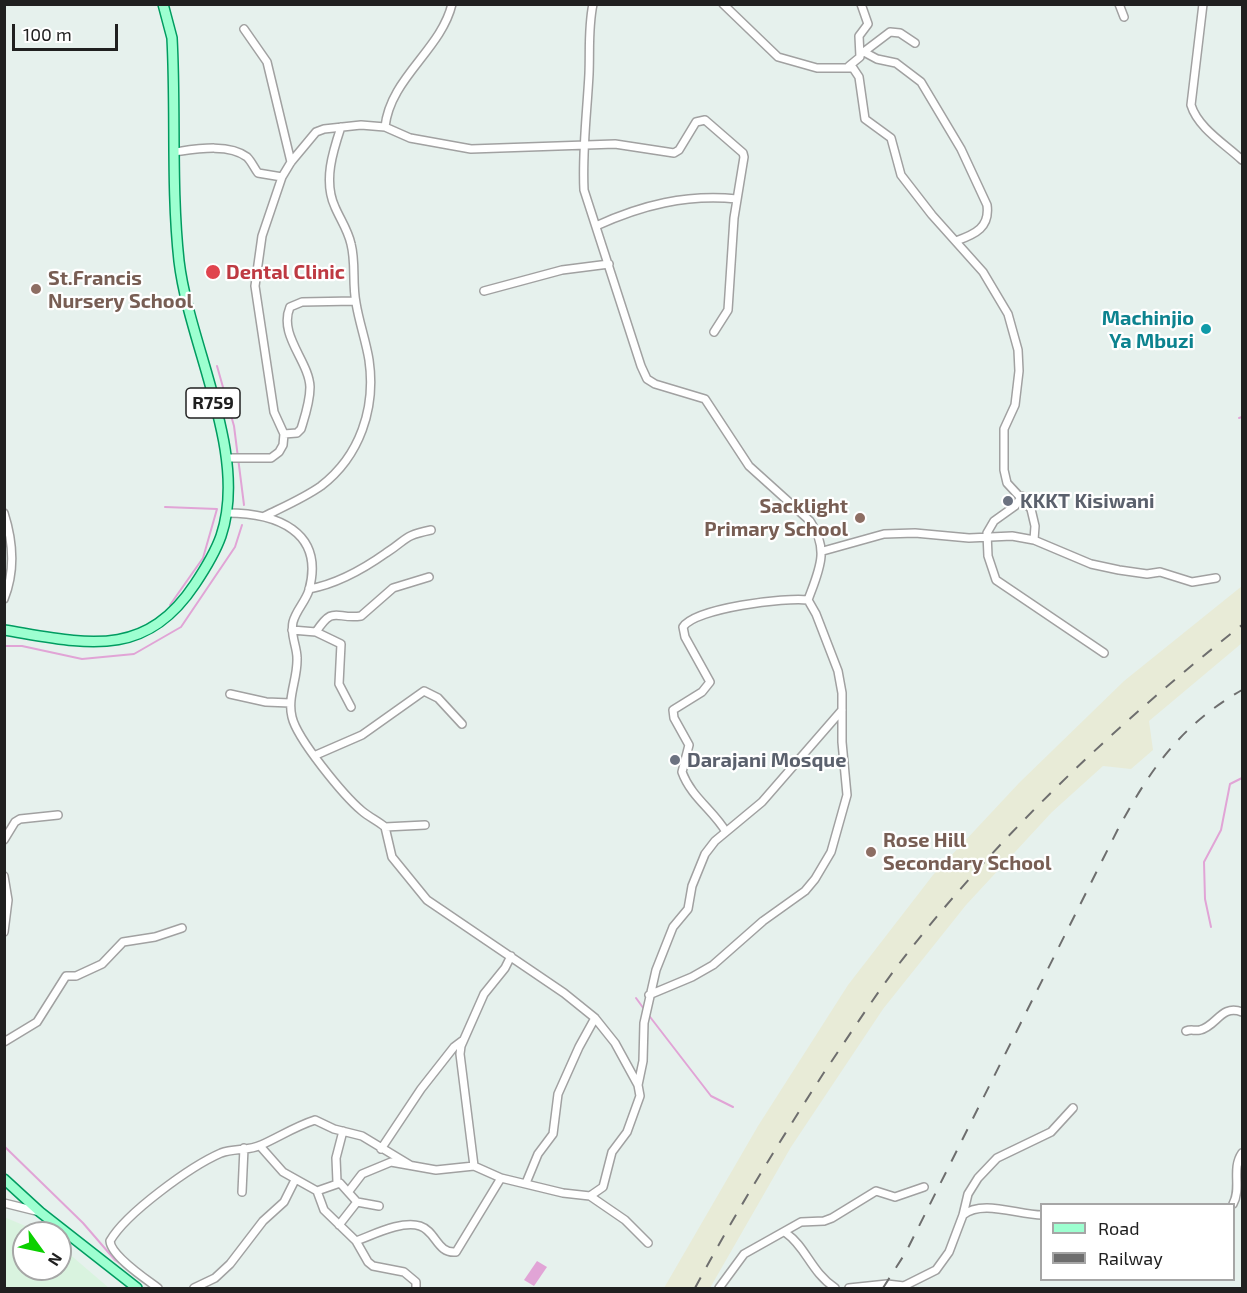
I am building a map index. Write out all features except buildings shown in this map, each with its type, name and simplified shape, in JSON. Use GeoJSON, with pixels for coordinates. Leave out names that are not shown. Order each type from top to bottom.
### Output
{"type":"FeatureCollection","features":[{"type":"Feature","properties":{"kind":"main road","name":"R759"},"geometry":{"type":"LineString","coordinates":[[4,630],[99,642],[117,641],[152,629],[182,603],[208,564],[221,536],[226,513],[229,473],[179,261],[172,38],[164,4]]}},
{"type":"Feature","properties":{"kind":"main road"},"geometry":{"type":"LineString","coordinates":[[4,1179],[40,1212],[137,1288]]}},
{"type":"Feature","properties":{"kind":"street"},"geometry":{"type":"LineString","coordinates":[[385,127],[391,104],[413,68],[442,32],[452,4]]}},
{"type":"Feature","properties":{"kind":"street"},"geometry":{"type":"LineString","coordinates":[[593,4],[588,28],[589,74],[584,144],[584,190],[647,379],[655,384],[693,394],[710,404],[749,466],[810,521],[820,539],[823,551],[808,600],[816,614],[838,671],[847,795],[831,852],[815,879],[713,965],[649,996]]}},
{"type":"Feature","properties":{"kind":"street"},"geometry":{"type":"LineString","coordinates":[[723,4],[778,57],[817,68],[849,66],[890,32],[900,33],[915,43]]}},
{"type":"Feature","properties":{"kind":"street"},"geometry":{"type":"LineString","coordinates":[[861,4],[868,24],[859,36],[863,53]]}},
{"type":"Feature","properties":{"kind":"street"},"geometry":{"type":"LineString","coordinates":[[1119,4],[1124,16]]}},
{"type":"Feature","properties":{"kind":"street"},"geometry":{"type":"LineString","coordinates":[[1203,4],[1191,105],[1194,114],[1242,160]]}},
{"type":"Feature","properties":{"kind":"street"},"geometry":{"type":"LineString","coordinates":[[244,29],[267,62],[279,123],[291,162]]}},
{"type":"Feature","properties":{"kind":"street"},"geometry":{"type":"LineString","coordinates":[[863,53],[896,63],[921,82],[961,149],[987,204],[988,220],[982,229],[956,241]]}},
{"type":"Feature","properties":{"kind":"street"},"geometry":{"type":"LineString","coordinates":[[849,66],[859,77],[865,119],[891,138],[901,175],[991,283],[1013,327],[1019,371],[1015,405],[1005,424],[1002,440],[1005,478],[1022,496],[1034,518],[1034,540]]}},
{"type":"Feature","properties":{"kind":"street"},"geometry":{"type":"LineString","coordinates":[[226,458],[271,458],[282,449],[284,434],[274,412],[272,380],[255,286],[262,236],[282,177],[291,162],[316,132],[341,127],[385,127],[410,138],[471,149],[584,144],[640,146],[676,153],[696,122],[705,120],[744,154],[737,200],[728,310],[714,332]]}},
{"type":"Feature","properties":{"kind":"street"},"geometry":{"type":"LineString","coordinates":[[265,516],[321,486],[349,456],[364,426],[370,400],[371,381],[355,301],[352,247],[348,232],[333,204],[330,177],[331,162],[341,127]]}},
{"type":"Feature","properties":{"kind":"street"},"geometry":{"type":"LineString","coordinates":[[175,152],[222,149],[236,152],[247,157],[258,173],[282,177]]}},
{"type":"Feature","properties":{"kind":"street"},"geometry":{"type":"LineString","coordinates":[[596,226],[651,204],[706,198],[737,200]]}},
{"type":"Feature","properties":{"kind":"street"},"geometry":{"type":"LineString","coordinates":[[484,291],[562,270],[609,264]]}},
{"type":"Feature","properties":{"kind":"street"},"geometry":{"type":"LineString","coordinates":[[284,434],[297,433],[301,429],[310,387],[307,374],[295,350],[287,312],[290,307],[302,302],[355,301]]}},
{"type":"Feature","properties":{"kind":"street"},"geometry":{"type":"LineString","coordinates":[[1022,496],[1015,506],[994,521],[986,538],[990,565],[999,584],[1104,653]]}},
{"type":"Feature","properties":{"kind":"street"},"geometry":{"type":"LineString","coordinates":[[4,513],[12,555],[10,586],[4,599]]}},
{"type":"Feature","properties":{"kind":"street"},"geometry":{"type":"LineString","coordinates":[[226,513],[265,516],[299,534],[309,546],[312,566],[309,589],[296,614],[292,630],[297,663],[290,703],[294,724],[348,798],[362,811],[385,827],[425,825]]}},
{"type":"Feature","properties":{"kind":"street"},"geometry":{"type":"LineString","coordinates":[[309,589],[336,582],[387,553],[405,537],[431,530]]}},
{"type":"Feature","properties":{"kind":"street"},"geometry":{"type":"LineString","coordinates":[[823,551],[884,534],[986,538],[1012,536],[1034,540],[1091,564],[1119,570],[1147,574],[1160,572],[1192,582],[1216,578]]}},
{"type":"Feature","properties":{"kind":"street"},"geometry":{"type":"LineString","coordinates":[[316,632],[332,614],[361,616],[393,588],[429,577]]}},
{"type":"Feature","properties":{"kind":"street"},"geometry":{"type":"LineString","coordinates":[[726,832],[720,822],[702,805],[682,772],[689,745],[674,718],[673,710],[702,692],[710,682],[685,637],[683,627],[692,619],[707,613],[771,602],[808,600]]}},
{"type":"Feature","properties":{"kind":"street"},"geometry":{"type":"LineString","coordinates":[[292,630],[316,632],[341,644],[339,684],[351,707]]}},
{"type":"Feature","properties":{"kind":"street"},"geometry":{"type":"LineString","coordinates":[[316,755],[362,735],[424,692],[438,698],[462,724]]}},
{"type":"Feature","properties":{"kind":"street"},"geometry":{"type":"LineString","coordinates":[[230,694],[266,702],[290,703]]}},
{"type":"Feature","properties":{"kind":"street"},"geometry":{"type":"LineString","coordinates":[[638,1085],[643,1061],[644,1023],[663,946],[672,927],[688,909],[692,886],[705,854],[709,847],[762,802],[842,710]]}},
{"type":"Feature","properties":{"kind":"street"},"geometry":{"type":"LineString","coordinates":[[4,840],[15,822],[20,819],[58,815]]}},
{"type":"Feature","properties":{"kind":"street"},"geometry":{"type":"LineString","coordinates":[[385,827],[392,857],[414,887],[435,906],[511,956],[595,1018],[615,1043],[638,1085],[640,1096],[631,1123],[612,1152],[603,1187],[590,1196]]}},
{"type":"Feature","properties":{"kind":"street"},"geometry":{"type":"LineString","coordinates":[[4,876],[8,900],[4,932]]}},
{"type":"Feature","properties":{"kind":"street"},"geometry":{"type":"LineString","coordinates":[[4,1042],[37,1022],[66,976],[76,976],[102,964],[123,942],[155,938],[182,928]]}},
{"type":"Feature","properties":{"kind":"street"},"geometry":{"type":"LineString","coordinates":[[474,1166],[460,1054],[462,1041],[484,994],[505,968],[511,956]]}},
{"type":"Feature","properties":{"kind":"street"},"geometry":{"type":"LineString","coordinates":[[1186,1031],[1201,1029],[1233,1009],[1242,1012]]}},
{"type":"Feature","properties":{"kind":"street"},"geometry":{"type":"LineString","coordinates":[[526,1183],[538,1154],[553,1134],[558,1094],[595,1018]]}},
{"type":"Feature","properties":{"kind":"street"},"geometry":{"type":"LineString","coordinates":[[381,1149],[421,1089],[454,1047],[462,1041]]}},
{"type":"Feature","properties":{"kind":"street"},"geometry":{"type":"LineString","coordinates":[[849,1288],[887,1284],[903,1287],[936,1270],[948,1252],[963,1215],[968,1194],[988,1166],[1011,1150],[1051,1132],[1073,1108]]}},
{"type":"Feature","properties":{"kind":"street"},"geometry":{"type":"LineString","coordinates":[[158,1288],[110,1246],[114,1234],[136,1210],[192,1170],[221,1153],[260,1146],[280,1134],[315,1120],[362,1136],[410,1165]]}},
{"type":"Feature","properties":{"kind":"street"},"geometry":{"type":"LineString","coordinates":[[337,1182],[336,1158],[343,1131]]}},
{"type":"Feature","properties":{"kind":"street"},"geometry":{"type":"LineString","coordinates":[[260,1146],[283,1172],[317,1191],[324,1210],[356,1241],[368,1262],[373,1266],[404,1272],[416,1282],[416,1288]]}},
{"type":"Feature","properties":{"kind":"street"},"geometry":{"type":"LineString","coordinates":[[242,1192],[244,1148]]}},
{"type":"Feature","properties":{"kind":"street"},"geometry":{"type":"LineString","coordinates":[[1233,1203],[1238,1193],[1237,1166],[1242,1153]]}},
{"type":"Feature","properties":{"kind":"street"},"geometry":{"type":"LineString","coordinates":[[349,1191],[358,1177],[383,1163],[441,1170],[474,1166],[501,1178],[563,1193],[590,1196],[625,1220],[648,1243]]}},
{"type":"Feature","properties":{"kind":"street"},"geometry":{"type":"LineString","coordinates":[[356,1241],[402,1227],[420,1226],[443,1250],[456,1252],[501,1178]]}},
{"type":"Feature","properties":{"kind":"street"},"geometry":{"type":"LineString","coordinates":[[194,1288],[215,1278],[230,1264],[263,1221],[284,1202],[295,1179]]}},
{"type":"Feature","properties":{"kind":"street"},"geometry":{"type":"LineString","coordinates":[[337,1182],[349,1191],[357,1202],[379,1206]]}},
{"type":"Feature","properties":{"kind":"street"},"geometry":{"type":"LineString","coordinates":[[317,1191],[337,1182]]}},
{"type":"Feature","properties":{"kind":"street"},"geometry":{"type":"LineString","coordinates":[[719,1288],[744,1254],[786,1233],[805,1220],[824,1221],[832,1218],[873,1192],[895,1197],[924,1187]]}},
{"type":"Feature","properties":{"kind":"street"},"geometry":{"type":"LineString","coordinates":[[339,1225],[357,1202]]}},
{"type":"Feature","properties":{"kind":"street"},"geometry":{"type":"LineString","coordinates":[[4,1203],[40,1212]]}},
{"type":"Feature","properties":{"kind":"street"},"geometry":{"type":"LineString","coordinates":[[963,1215],[972,1208],[985,1208],[1026,1216],[1040,1215]]}},
{"type":"Feature","properties":{"kind":"street"},"geometry":{"type":"LineString","coordinates":[[786,1233],[794,1240],[816,1272],[835,1288]]}},
{"type":"Feature","properties":{"kind":"shaded area"},"geometry":{"type":"Polygon","coordinates":[[[1242,586],[1242,643],[1149,721],[1153,750],[1131,769],[1103,766],[1052,812],[966,905],[883,1009],[791,1147],[710,1288],[664,1288],[758,1126],[848,985],[933,875],[1019,783],[1124,681],[1242,586]]]}},
{"type":"Feature","properties":{"kind":"shaded area"},"geometry":{"type":"Polygon","coordinates":[[[4,1217],[14,1221],[12,1281],[72,1281],[72,1256],[109,1288],[5,1288],[4,1217]]]}},
{"type":"Feature","properties":{"kind":"shaded area"},"geometry":{"type":"Polygon","coordinates":[[[537,1261],[547,1267],[534,1286],[524,1280],[537,1261]]]}},
{"type":"Feature","properties":{"kind":"waterway"},"geometry":{"type":"LineString","coordinates":[[217,366],[234,426],[244,505]]}},
{"type":"Feature","properties":{"kind":"waterway"},"geometry":{"type":"LineString","coordinates":[[165,507],[217,509],[203,558],[170,605]]}},
{"type":"Feature","properties":{"kind":"waterway"},"geometry":{"type":"LineString","coordinates":[[4,646],[22,646],[82,659],[134,654],[181,627],[235,547],[242,525]]}},
{"type":"Feature","properties":{"kind":"waterway"},"geometry":{"type":"LineString","coordinates":[[1211,927],[1205,899],[1204,862],[1221,830],[1230,784],[1242,778]]}},
{"type":"Feature","properties":{"kind":"waterway"},"geometry":{"type":"LineString","coordinates":[[636,998],[644,1009]]}},
{"type":"Feature","properties":{"kind":"waterway"},"geometry":{"type":"LineString","coordinates":[[647,1013],[711,1096],[733,1107]]}},
{"type":"Feature","properties":{"kind":"waterway"},"geometry":{"type":"LineString","coordinates":[[4,1146],[83,1223],[115,1260],[128,1269]]}},
{"type":"Feature","properties":{"kind":"railway"},"geometry":{"type":"LineString","coordinates":[[695,1288],[757,1180],[823,1074],[886,981],[946,906],[1024,820],[1108,738],[1242,625]]}},
{"type":"Feature","properties":{"kind":"railway"},"geometry":{"type":"LineString","coordinates":[[883,1288],[906,1252],[1130,807],[1156,767],[1185,733],[1242,690]]}},
{"type":"Feature","properties":{"kind":"place","name":"Dental Clinic"},"geometry":{"type":"Point","coordinates":[213,272]}},
{"type":"Feature","properties":{"kind":"place","name":"St.Francis Nursery School"},"geometry":{"type":"Point","coordinates":[36,289]}},
{"type":"Feature","properties":{"kind":"place","name":"Machinjio Ya Mbuzi"},"geometry":{"type":"Point","coordinates":[1206,329]}},
{"type":"Feature","properties":{"kind":"place","name":"KKKT Kisiwani"},"geometry":{"type":"Point","coordinates":[1008,501]}},
{"type":"Feature","properties":{"kind":"place","name":"Sacklight Primary School"},"geometry":{"type":"Point","coordinates":[860,518]}},
{"type":"Feature","properties":{"kind":"place","name":"Darajani Mosque"},"geometry":{"type":"Point","coordinates":[675,760]}},
{"type":"Feature","properties":{"kind":"place","name":"Rose Hill Secondary School"},"geometry":{"type":"Point","coordinates":[871,852]}}]}
